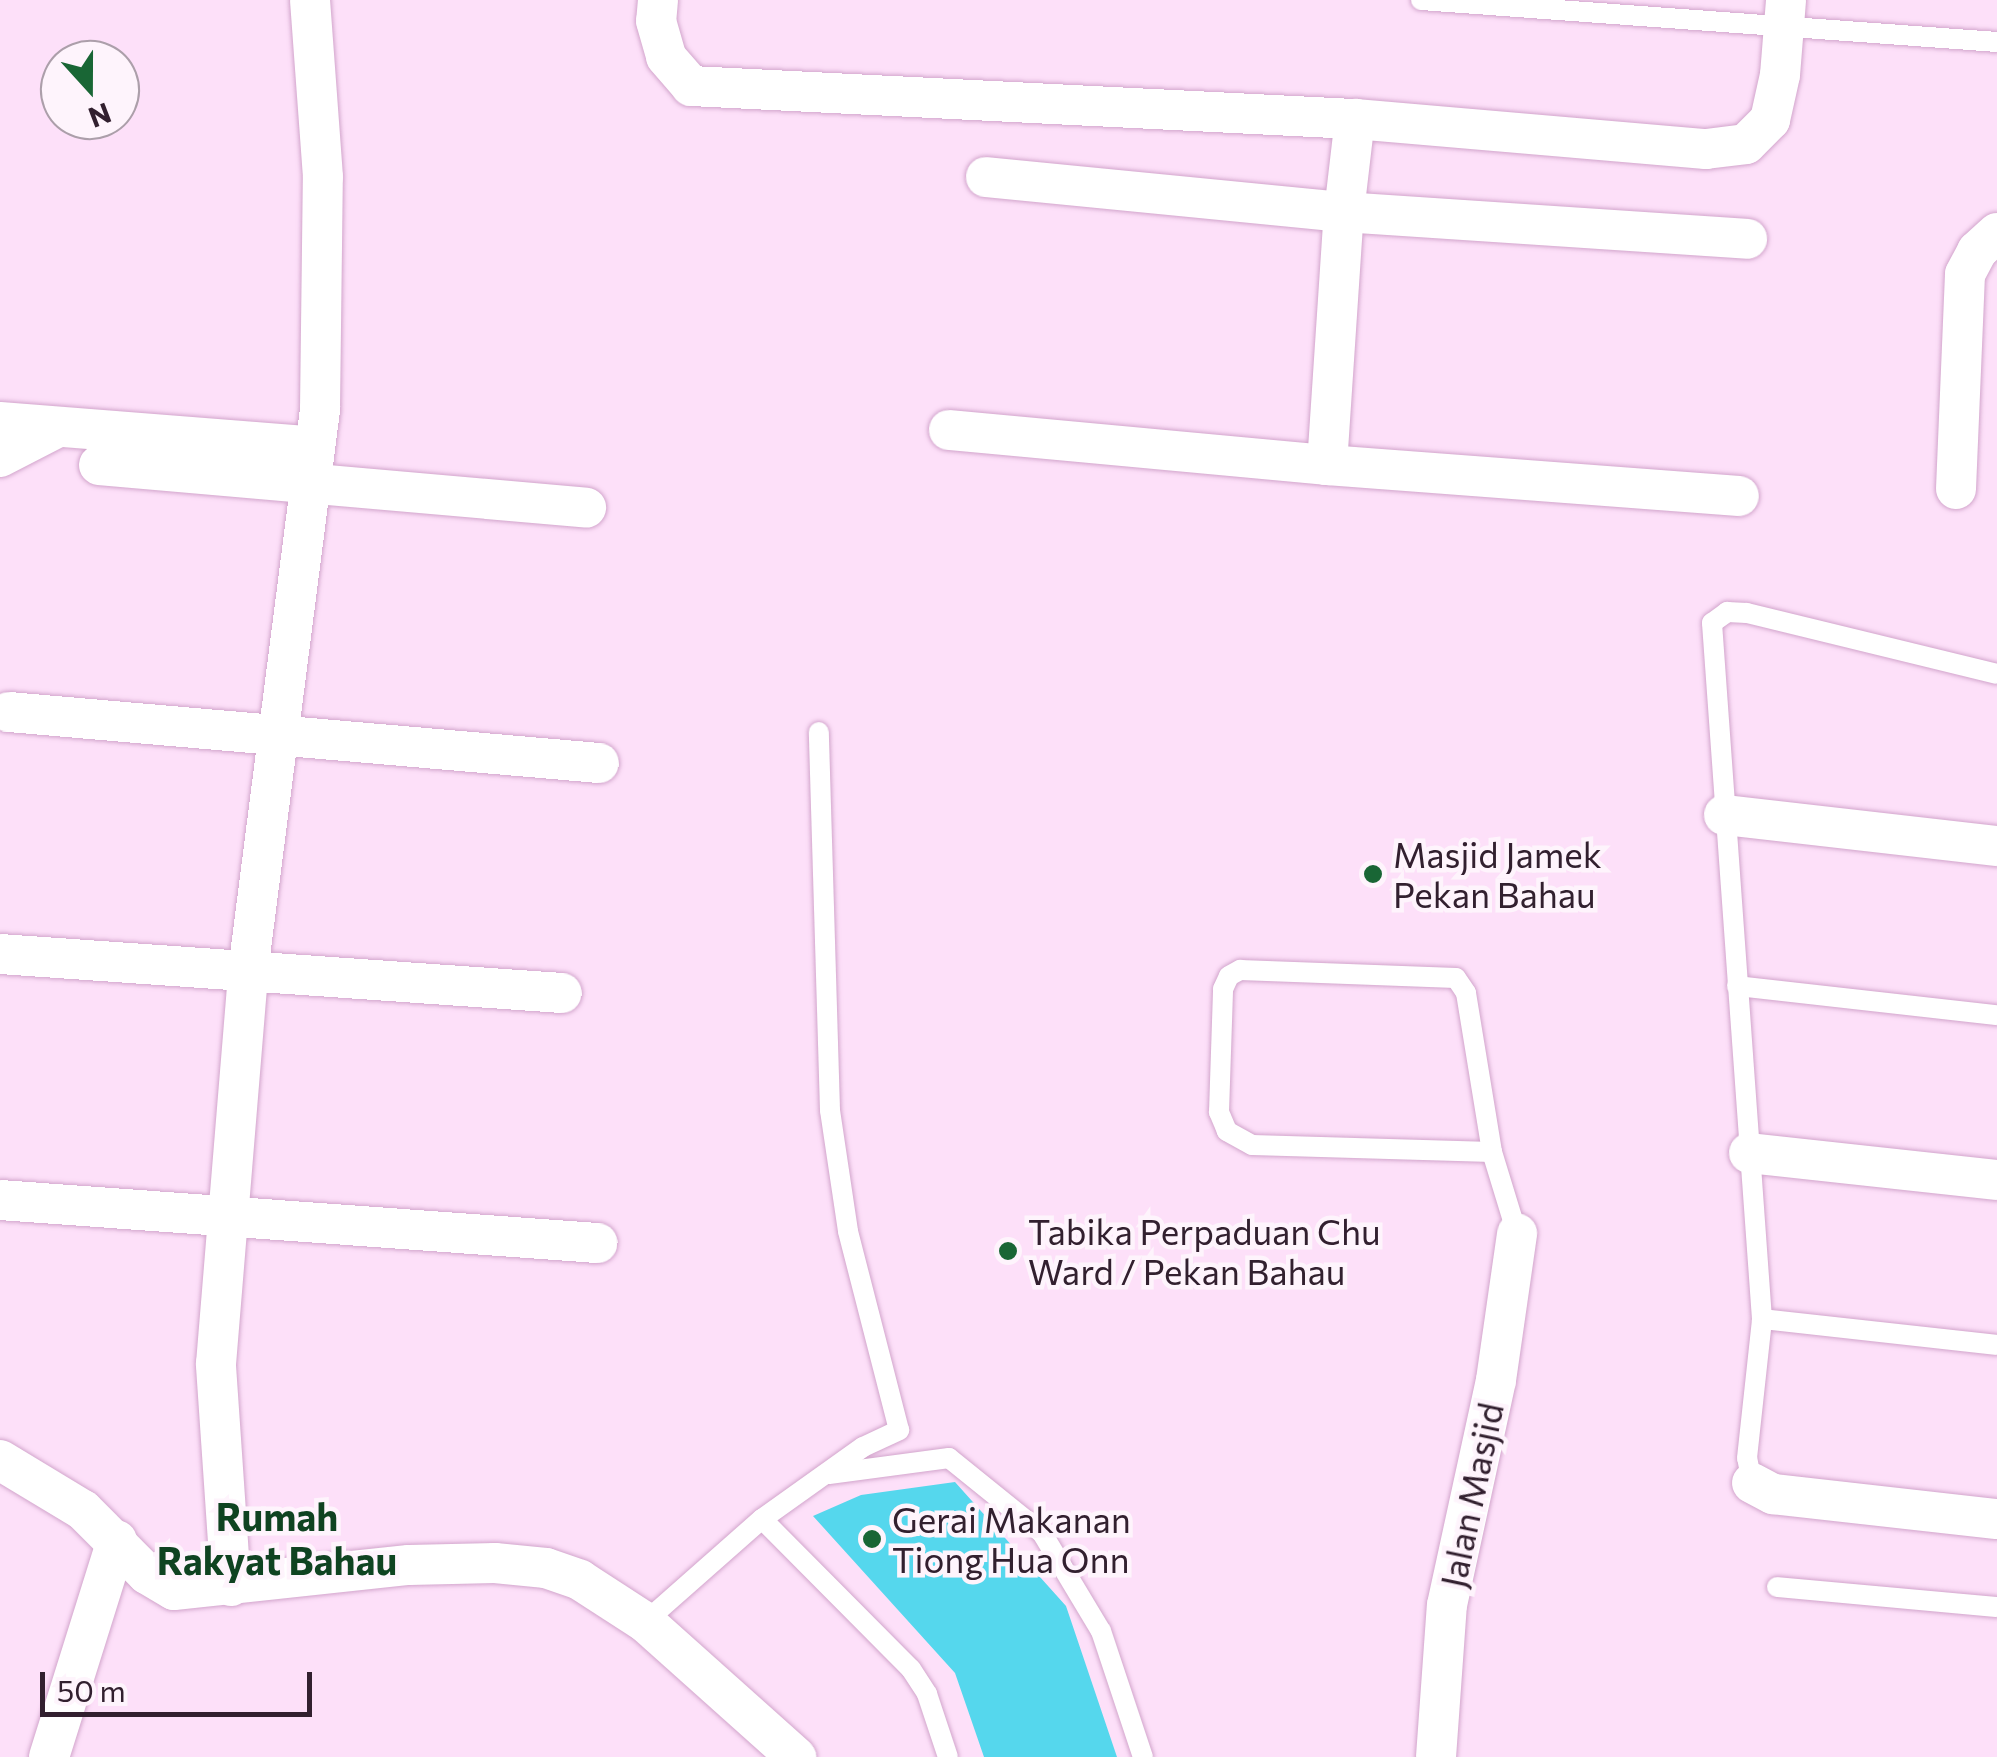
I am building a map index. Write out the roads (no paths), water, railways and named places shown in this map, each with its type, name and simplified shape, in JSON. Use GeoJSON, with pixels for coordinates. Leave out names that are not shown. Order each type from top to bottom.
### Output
{"type":"FeatureCollection","features":[{"type":"Feature","properties":{"kind":"street"},"geometry":{"type":"LineString","coordinates":[[231,1586],[216,1364],[248,971],[320,410],[323,177],[310,0]]}},
{"type":"Feature","properties":{"kind":"street"},"geometry":{"type":"LineString","coordinates":[[658,0],[656,21],[666,56],[691,86],[1355,120],[1727,148],[1746,144],[1770,120],[1780,75],[1785,12]]}},
{"type":"Feature","properties":{"kind":"street"},"geometry":{"type":"LineString","coordinates":[[1327,465],[1344,212],[1355,120]]}},
{"type":"Feature","properties":{"kind":"street"},"geometry":{"type":"LineString","coordinates":[[986,177],[1344,212],[1746,238]]}},
{"type":"Feature","properties":{"kind":"street"},"geometry":{"type":"LineString","coordinates":[[1956,489],[1965,274],[1977,251],[1997,233]]}},
{"type":"Feature","properties":{"kind":"street"},"geometry":{"type":"LineString","coordinates":[[0,422],[62,425],[586,508]]}},
{"type":"Feature","properties":{"kind":"street"},"geometry":{"type":"LineString","coordinates":[[0,457],[62,425]]}},
{"type":"Feature","properties":{"kind":"street"},"geometry":{"type":"LineString","coordinates":[[949,430],[1327,465],[1738,496]]}},
{"type":"Feature","properties":{"kind":"street"},"geometry":{"type":"LineString","coordinates":[[100,464],[312,465]]}},
{"type":"Feature","properties":{"kind":"street"},"geometry":{"type":"LineString","coordinates":[[10,712],[598,763]]}},
{"type":"Feature","properties":{"kind":"street"},"geometry":{"type":"LineString","coordinates":[[1724,816],[1997,846]]}},
{"type":"Feature","properties":{"kind":"street"},"geometry":{"type":"LineString","coordinates":[[0,954],[562,993]]}},
{"type":"Feature","properties":{"kind":"street"},"geometry":{"type":"LineString","coordinates":[[1749,1153],[1997,1180]]}},
{"type":"Feature","properties":{"kind":"street"},"geometry":{"type":"LineString","coordinates":[[0,1200],[597,1243]]}},
{"type":"Feature","properties":{"kind":"street","name":"Jalan Masjid"},"geometry":{"type":"LineString","coordinates":[[1436,1757],[1447,1605],[1496,1380],[1517,1234]]}},
{"type":"Feature","properties":{"kind":"street"},"geometry":{"type":"LineString","coordinates":[[0,1460],[49,1486],[117,1540],[160,1584],[190,1591],[409,1565],[495,1562],[546,1568],[580,1580],[646,1622],[796,1757]]}},
{"type":"Feature","properties":{"kind":"street"},"geometry":{"type":"LineString","coordinates":[[1752,1483],[1773,1494],[1997,1519]]}},
{"type":"Feature","properties":{"kind":"street"},"geometry":{"type":"LineString","coordinates":[[50,1757],[117,1540]]}},
{"type":"Feature","properties":{"kind":"lane"},"geometry":{"type":"LineString","coordinates":[[1421,0],[1785,12],[1997,42]]}},
{"type":"Feature","properties":{"kind":"lane"},"geometry":{"type":"LineString","coordinates":[[1752,1483],[1747,1458],[1762,1319],[1710,634],[1718,616],[1747,613],[1997,674]]}},
{"type":"Feature","properties":{"kind":"lane"},"geometry":{"type":"LineString","coordinates":[[646,1622],[762,1518],[898,1430],[848,1231],[830,1110],[819,732]]}},
{"type":"Feature","properties":{"kind":"lane"},"geometry":{"type":"LineString","coordinates":[[1492,1152],[1252,1146],[1228,1131],[1219,1112],[1223,989],[1228,976],[1240,970],[1456,978],[1466,993],[1492,1152],[1517,1234]]}},
{"type":"Feature","properties":{"kind":"lane"},"geometry":{"type":"LineString","coordinates":[[1737,986],[1997,1015]]}},
{"type":"Feature","properties":{"kind":"lane"},"geometry":{"type":"LineString","coordinates":[[1762,1319],[1997,1344]]}},
{"type":"Feature","properties":{"kind":"lane"},"geometry":{"type":"LineString","coordinates":[[823,1475],[949,1458],[1042,1533],[1101,1631],[1143,1757]]}},
{"type":"Feature","properties":{"kind":"lane"},"geometry":{"type":"LineString","coordinates":[[762,1518],[911,1669],[927,1694],[948,1757]]}},
{"type":"Feature","properties":{"kind":"lane"},"geometry":{"type":"LineString","coordinates":[[1777,1587],[1997,1608]]}},
{"type":"Feature","properties":{"kind":"place","name":"Masjid Jamek Pekan Bahau"},"geometry":{"type":"Point","coordinates":[1373,874]}},
{"type":"Feature","properties":{"kind":"place","name":"Tabika Perpaduan Chu Ward / Pekan Bahau"},"geometry":{"type":"Point","coordinates":[1008,1251]}},
{"type":"Feature","properties":{"kind":"place","name":"Gerai Makanan Tiong Hua Onn"},"geometry":{"type":"Point","coordinates":[872,1539]}},
{"type":"Feature","properties":{"kind":"district","name":"Rumah Rakyat Bahau"},"geometry":{"type":"Point","coordinates":[277,1538]}}]}
